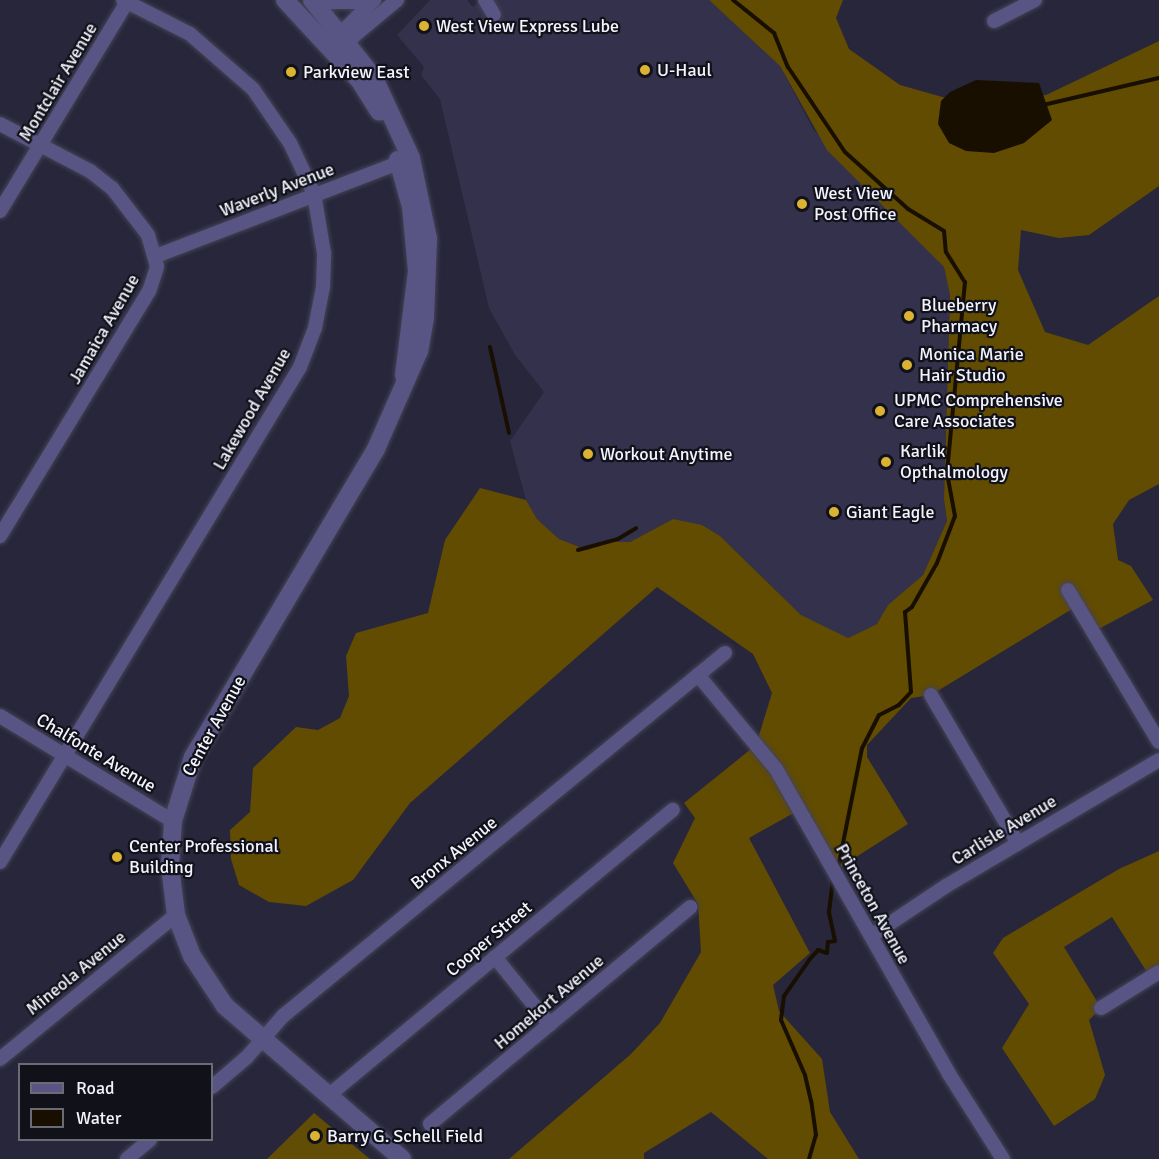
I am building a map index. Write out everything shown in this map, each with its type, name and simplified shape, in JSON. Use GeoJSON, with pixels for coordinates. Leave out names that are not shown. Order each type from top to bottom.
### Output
{"type":"FeatureCollection","features":[{"type":"Feature","properties":{"kind":"street","name":"Center Avenue"},"geometry":{"type":"LineString","coordinates":[[285,0],[330,47],[371,98],[405,160]]}},
{"type":"Feature","properties":{"kind":"street","name":"Center Avenue"},"geometry":{"type":"LineString","coordinates":[[312,0],[344,36],[389,107],[424,212],[429,289],[419,351],[403,383],[386,428],[345,506],[194,757],[173,821],[170,866],[176,915],[192,956],[210,986],[243,1025],[402,1159]]}},
{"type":"Feature","properties":{"kind":"street"},"geometry":{"type":"LineString","coordinates":[[321,0],[360,0]]}},
{"type":"Feature","properties":{"kind":"street"},"geometry":{"type":"LineString","coordinates":[[344,36],[374,0]]}},
{"type":"Feature","properties":{"kind":"street"},"geometry":{"type":"LineString","coordinates":[[330,47],[397,0]]}},
{"type":"Feature","properties":{"kind":"street"},"geometry":{"type":"LineString","coordinates":[[485,0],[494,15]]}},
{"type":"Feature","properties":{"kind":"street"},"geometry":{"type":"LineString","coordinates":[[994,21],[1035,0]]}},
{"type":"Feature","properties":{"kind":"street","name":"Montclair Avenue"},"geometry":{"type":"LineString","coordinates":[[0,211],[125,1]]}},
{"type":"Feature","properties":{"kind":"street","name":"Lakewood Avenue"},"geometry":{"type":"LineString","coordinates":[[0,862],[300,367],[315,328],[323,287],[324,253],[314,194],[290,143],[253,89],[190,34],[125,1]]}},
{"type":"Feature","properties":{"kind":"street"},"geometry":{"type":"LineString","coordinates":[[0,124],[41,144],[112,188],[134,212],[156,256]]}},
{"type":"Feature","properties":{"kind":"street","name":"Waverly Avenue"},"geometry":{"type":"LineString","coordinates":[[156,256],[405,160]]}},
{"type":"Feature","properties":{"kind":"street","name":"Jamaica Avenue"},"geometry":{"type":"LineString","coordinates":[[0,536],[149,291],[156,256]]}},
{"type":"Feature","properties":{"kind":"street"},"geometry":{"type":"LineString","coordinates":[[1068,590],[1159,742]]}},
{"type":"Feature","properties":{"kind":"street","name":"Bronx Avenue"},"geometry":{"type":"LineString","coordinates":[[213,1086],[284,1016],[725,653]]}},
{"type":"Feature","properties":{"kind":"street","name":"Princeton Avenue"},"geometry":{"type":"LineString","coordinates":[[698,675],[776,769],[949,1074],[1003,1159]]}},
{"type":"Feature","properties":{"kind":"street"},"geometry":{"type":"LineString","coordinates":[[931,695],[1017,843]]}},
{"type":"Feature","properties":{"kind":"street","name":"Chalfonte Avenue"},"geometry":{"type":"LineString","coordinates":[[0,716],[173,821]]}},
{"type":"Feature","properties":{"kind":"street","name":"Carlisle Avenue"},"geometry":{"type":"LineString","coordinates":[[871,936],[1017,843],[1159,760]]}},
{"type":"Feature","properties":{"kind":"street","name":"Cooper Street"},"geometry":{"type":"LineString","coordinates":[[328,1096],[673,810]]}},
{"type":"Feature","properties":{"kind":"street","name":"Homekort Avenue"},"geometry":{"type":"LineString","coordinates":[[430,1124],[690,907]]}},
{"type":"Feature","properties":{"kind":"street","name":"Mineola Avenue"},"geometry":{"type":"LineString","coordinates":[[0,1059],[176,915]]}},
{"type":"Feature","properties":{"kind":"street"},"geometry":{"type":"LineString","coordinates":[[495,957],[550,1025]]}},
{"type":"Feature","properties":{"kind":"street"},"geometry":{"type":"LineString","coordinates":[[1101,1008],[1159,972]]}},
{"type":"Feature","properties":{"kind":"street"},"geometry":{"type":"LineString","coordinates":[[127,1159],[149,1141]]}},
{"type":"Feature","properties":{"kind":"shaded area"},"geometry":{"type":"Polygon","coordinates":[[[430,0],[467,0],[473,7],[482,0],[709,0],[780,66],[813,129],[944,267],[950,295],[944,499],[947,521],[923,575],[888,605],[877,624],[848,638],[828,631],[801,615],[720,536],[673,519],[630,542],[608,542],[587,550],[559,539],[537,519],[526,500],[510,441],[544,392],[515,355],[489,308],[440,99],[421,75],[424,67],[397,35],[430,0]]]}},
{"type":"Feature","properties":{"kind":"shaded area"},"geometry":{"type":"Polygon","coordinates":[[[709,0],[843,0],[836,18],[849,49],[900,85],[967,104],[1046,95],[1159,41],[1159,186],[1089,235],[1059,238],[1021,230],[1018,270],[1045,332],[1088,345],[1159,296],[1159,484],[1129,500],[1113,524],[1118,560],[1131,566],[1153,600],[1093,632],[1077,606],[931,695],[911,698],[867,745],[867,757],[908,824],[834,871],[799,810],[749,838],[810,953],[773,985],[779,1011],[822,1059],[830,1112],[859,1159],[768,1159],[711,1112],[644,1153],[644,1159],[509,1159],[631,1054],[660,1023],[701,952],[698,904],[673,863],[695,818],[684,803],[756,745],[772,693],[753,654],[657,587],[410,803],[353,880],[306,906],[269,902],[239,885],[231,859],[230,830],[250,812],[253,768],[296,727],[318,730],[340,718],[349,696],[346,656],[356,633],[428,613],[445,540],[480,488],[526,500],[537,519],[559,539],[587,550],[608,542],[630,542],[673,519],[702,525],[720,536],[801,615],[848,638],[877,624],[888,605],[923,575],[947,521],[944,499],[950,295],[944,267],[827,150],[780,66],[709,0]]]}},
{"type":"Feature","properties":{"kind":"shaded area"},"geometry":{"type":"Polygon","coordinates":[[[1159,851],[1159,972],[1150,977],[1112,917],[1064,947],[1101,1008],[1089,1020],[1105,1075],[1095,1099],[1054,1126],[1002,1048],[1029,1004],[993,953],[1003,938],[1119,869],[1159,851]]]}},
{"type":"Feature","properties":{"kind":"shaded area","name":"Barry G. Schell Field"},"geometry":{"type":"Polygon","coordinates":[[[314,1113],[370,1159],[267,1159],[314,1113]]]}},
{"type":"Feature","properties":{"kind":"water"},"geometry":{"type":"Polygon","coordinates":[[[976,80],[1039,83],[1052,120],[1024,143],[994,153],[966,151],[949,143],[938,124],[941,101],[950,92],[976,80]]]}},
{"type":"Feature","properties":{"kind":"waterway"},"geometry":{"type":"LineString","coordinates":[[733,0],[774,33],[788,67],[845,152],[908,209],[944,231],[946,252],[965,282],[947,473],[955,516],[937,563],[912,607],[905,612],[911,692],[899,705],[879,715],[862,748],[838,868]]}},
{"type":"Feature","properties":{"kind":"waterway"},"geometry":{"type":"LineString","coordinates":[[1043,105],[1159,78]]}},
{"type":"Feature","properties":{"kind":"waterway"},"geometry":{"type":"LineString","coordinates":[[490,347],[509,433]]}},
{"type":"Feature","properties":{"kind":"waterway"},"geometry":{"type":"LineString","coordinates":[[578,550],[618,539],[636,528]]}},
{"type":"Feature","properties":{"kind":"waterway"},"geometry":{"type":"LineString","coordinates":[[809,1159],[816,1135],[811,1101],[805,1075],[781,1020],[784,996],[818,950],[827,953],[828,942],[835,941],[829,912],[833,880]]}},
{"type":"Feature","properties":{"kind":"place","name":"West View Express Lube"},"geometry":{"type":"Point","coordinates":[424,26]}},
{"type":"Feature","properties":{"kind":"place","name":"U-Haul"},"geometry":{"type":"Point","coordinates":[645,70]}},
{"type":"Feature","properties":{"kind":"place","name":"Parkview East"},"geometry":{"type":"Point","coordinates":[291,72]}},
{"type":"Feature","properties":{"kind":"place","name":"West View Post Office"},"geometry":{"type":"Point","coordinates":[802,204]}},
{"type":"Feature","properties":{"kind":"place","name":"Blueberry Pharmacy"},"geometry":{"type":"Point","coordinates":[909,316]}},
{"type":"Feature","properties":{"kind":"place","name":"Monica Marie Hair Studio"},"geometry":{"type":"Point","coordinates":[907,365]}},
{"type":"Feature","properties":{"kind":"place","name":"UPMC Comprehensive Care Associates"},"geometry":{"type":"Point","coordinates":[880,411]}},
{"type":"Feature","properties":{"kind":"place","name":"Workout Anytime"},"geometry":{"type":"Point","coordinates":[588,454]}},
{"type":"Feature","properties":{"kind":"place","name":"Karlik Opthalmology"},"geometry":{"type":"Point","coordinates":[886,462]}},
{"type":"Feature","properties":{"kind":"place","name":"Giant Eagle"},"geometry":{"type":"Point","coordinates":[834,512]}},
{"type":"Feature","properties":{"kind":"place","name":"Center Professional Building"},"geometry":{"type":"Point","coordinates":[117,857]}},
{"type":"Feature","properties":{"kind":"place","name":"Barry G. Schell Field"},"geometry":{"type":"Point","coordinates":[315,1136]}}]}
